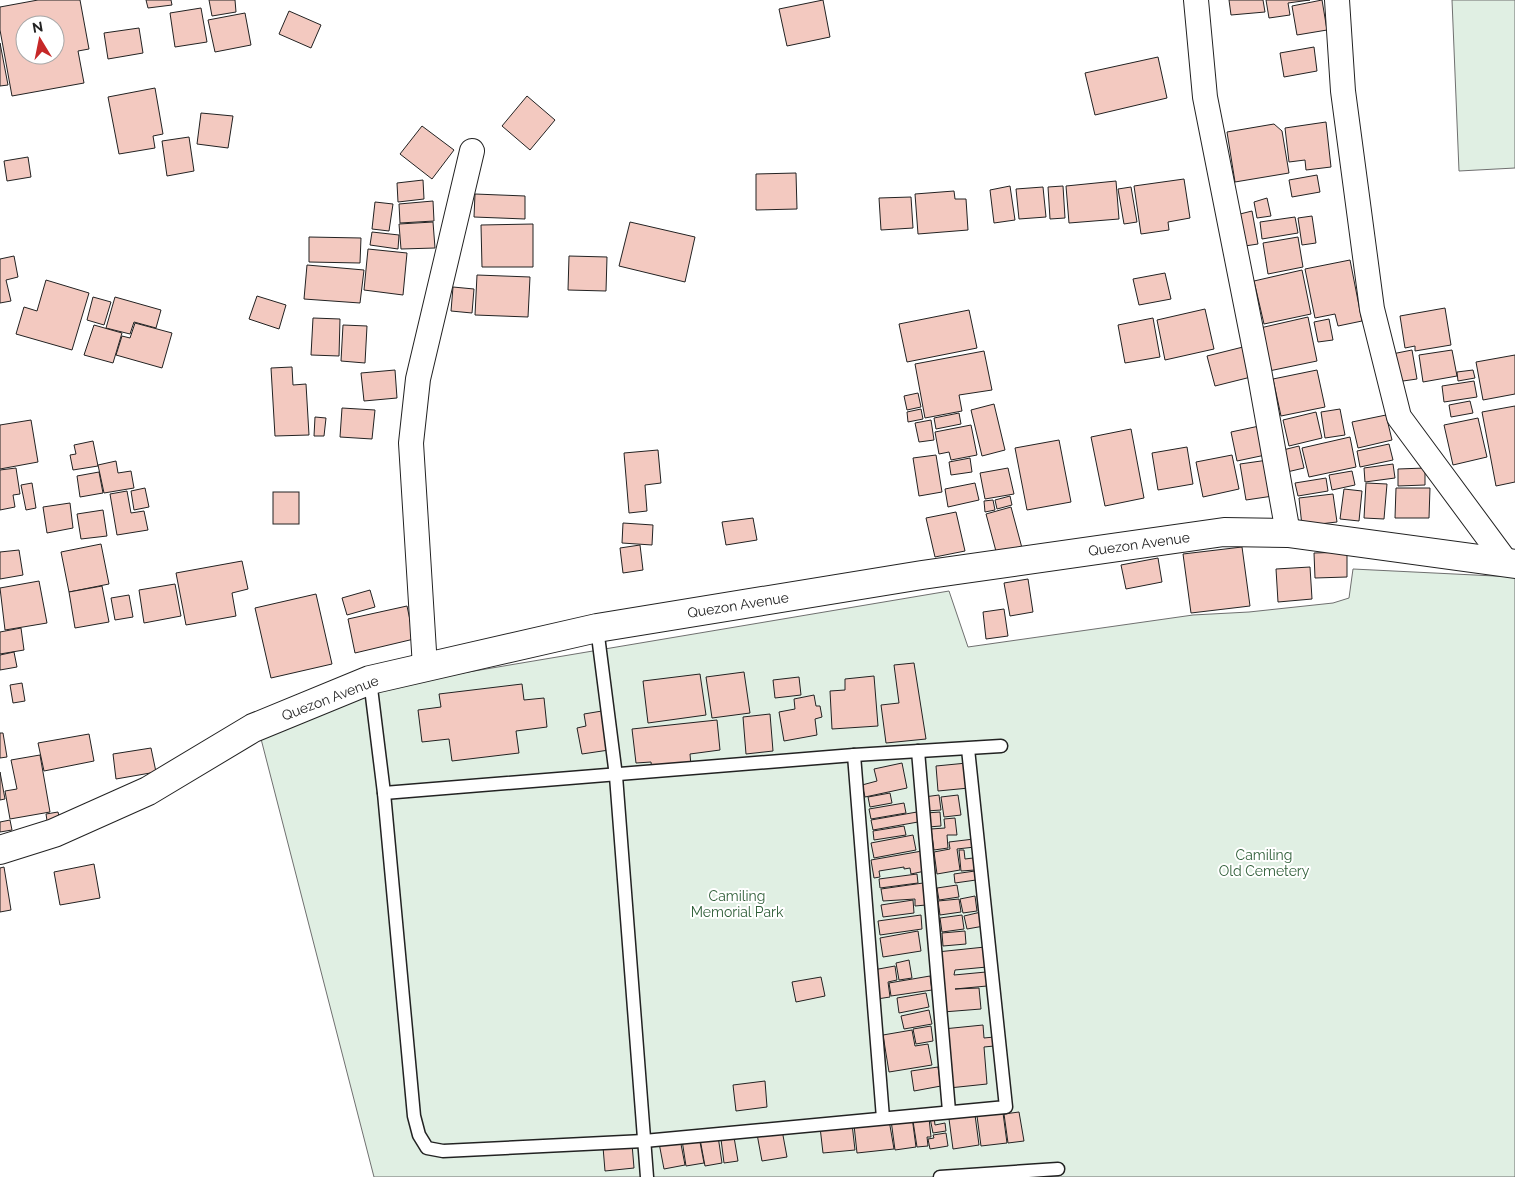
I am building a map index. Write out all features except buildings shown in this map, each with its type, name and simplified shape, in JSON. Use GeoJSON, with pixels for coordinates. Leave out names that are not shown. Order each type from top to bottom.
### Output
{"type":"FeatureCollection","features":[{"type":"Feature","properties":{"kind":"street"},"geometry":{"type":"LineString","coordinates":[[1196,0],[1205,97],[1259,370],[1288,533]]}},
{"type":"Feature","properties":{"kind":"street"},"geometry":{"type":"LineString","coordinates":[[1337,0],[1343,91],[1372,309],[1400,417],[1511,564]]}},
{"type":"Feature","properties":{"kind":"street"},"geometry":{"type":"LineString","coordinates":[[425,667],[412,443],[418,379],[472,151]]}},
{"type":"Feature","properties":{"kind":"street","name":"Quezon Avenue"},"geometry":{"type":"LineString","coordinates":[[0,850],[54,833],[148,791],[253,728],[370,680],[597,628],[922,575],[1224,532],[1288,533],[1511,564]]}},
{"type":"Feature","properties":{"kind":"lane"},"geometry":{"type":"LineString","coordinates":[[597,628],[616,776],[646,1177]]}},
{"type":"Feature","properties":{"kind":"lane"},"geometry":{"type":"LineString","coordinates":[[370,680],[384,793],[414,1116],[419,1135],[427,1148],[442,1151],[644,1140],[1006,1106],[968,750]]}},
{"type":"Feature","properties":{"kind":"lane"},"geometry":{"type":"LineString","coordinates":[[384,793],[616,776],[854,754],[968,750],[1001,746]]}},
{"type":"Feature","properties":{"kind":"lane"},"geometry":{"type":"LineString","coordinates":[[918,751],[950,1111]]}},
{"type":"Feature","properties":{"kind":"lane"},"geometry":{"type":"LineString","coordinates":[[854,754],[883,1118]]}},
{"type":"Feature","properties":{"kind":"lane"},"geometry":{"type":"LineString","coordinates":[[940,1177],[1030,1174],[1058,1169]]}},
{"type":"Feature","properties":{"kind":"green space"},"geometry":{"type":"Polygon","coordinates":[[[1452,0],[1515,0],[1515,168],[1459,171],[1452,0]]]}},
{"type":"Feature","properties":{"kind":"green space"},"geometry":{"type":"Polygon","coordinates":[[[1353,569],[1515,577],[1515,1177],[374,1177],[260,735],[397,684],[949,591],[968,647],[1193,615],[1249,612],[1333,603],[1349,598],[1353,569]]]}},
{"type":"Feature","properties":{"kind":"park label","name":"Camiling Old Cemetery"},"geometry":{"type":"Point","coordinates":[1264,864]}},
{"type":"Feature","properties":{"kind":"park label","name":"Camiling Memorial Park"},"geometry":{"type":"Point","coordinates":[737,904]}}]}
